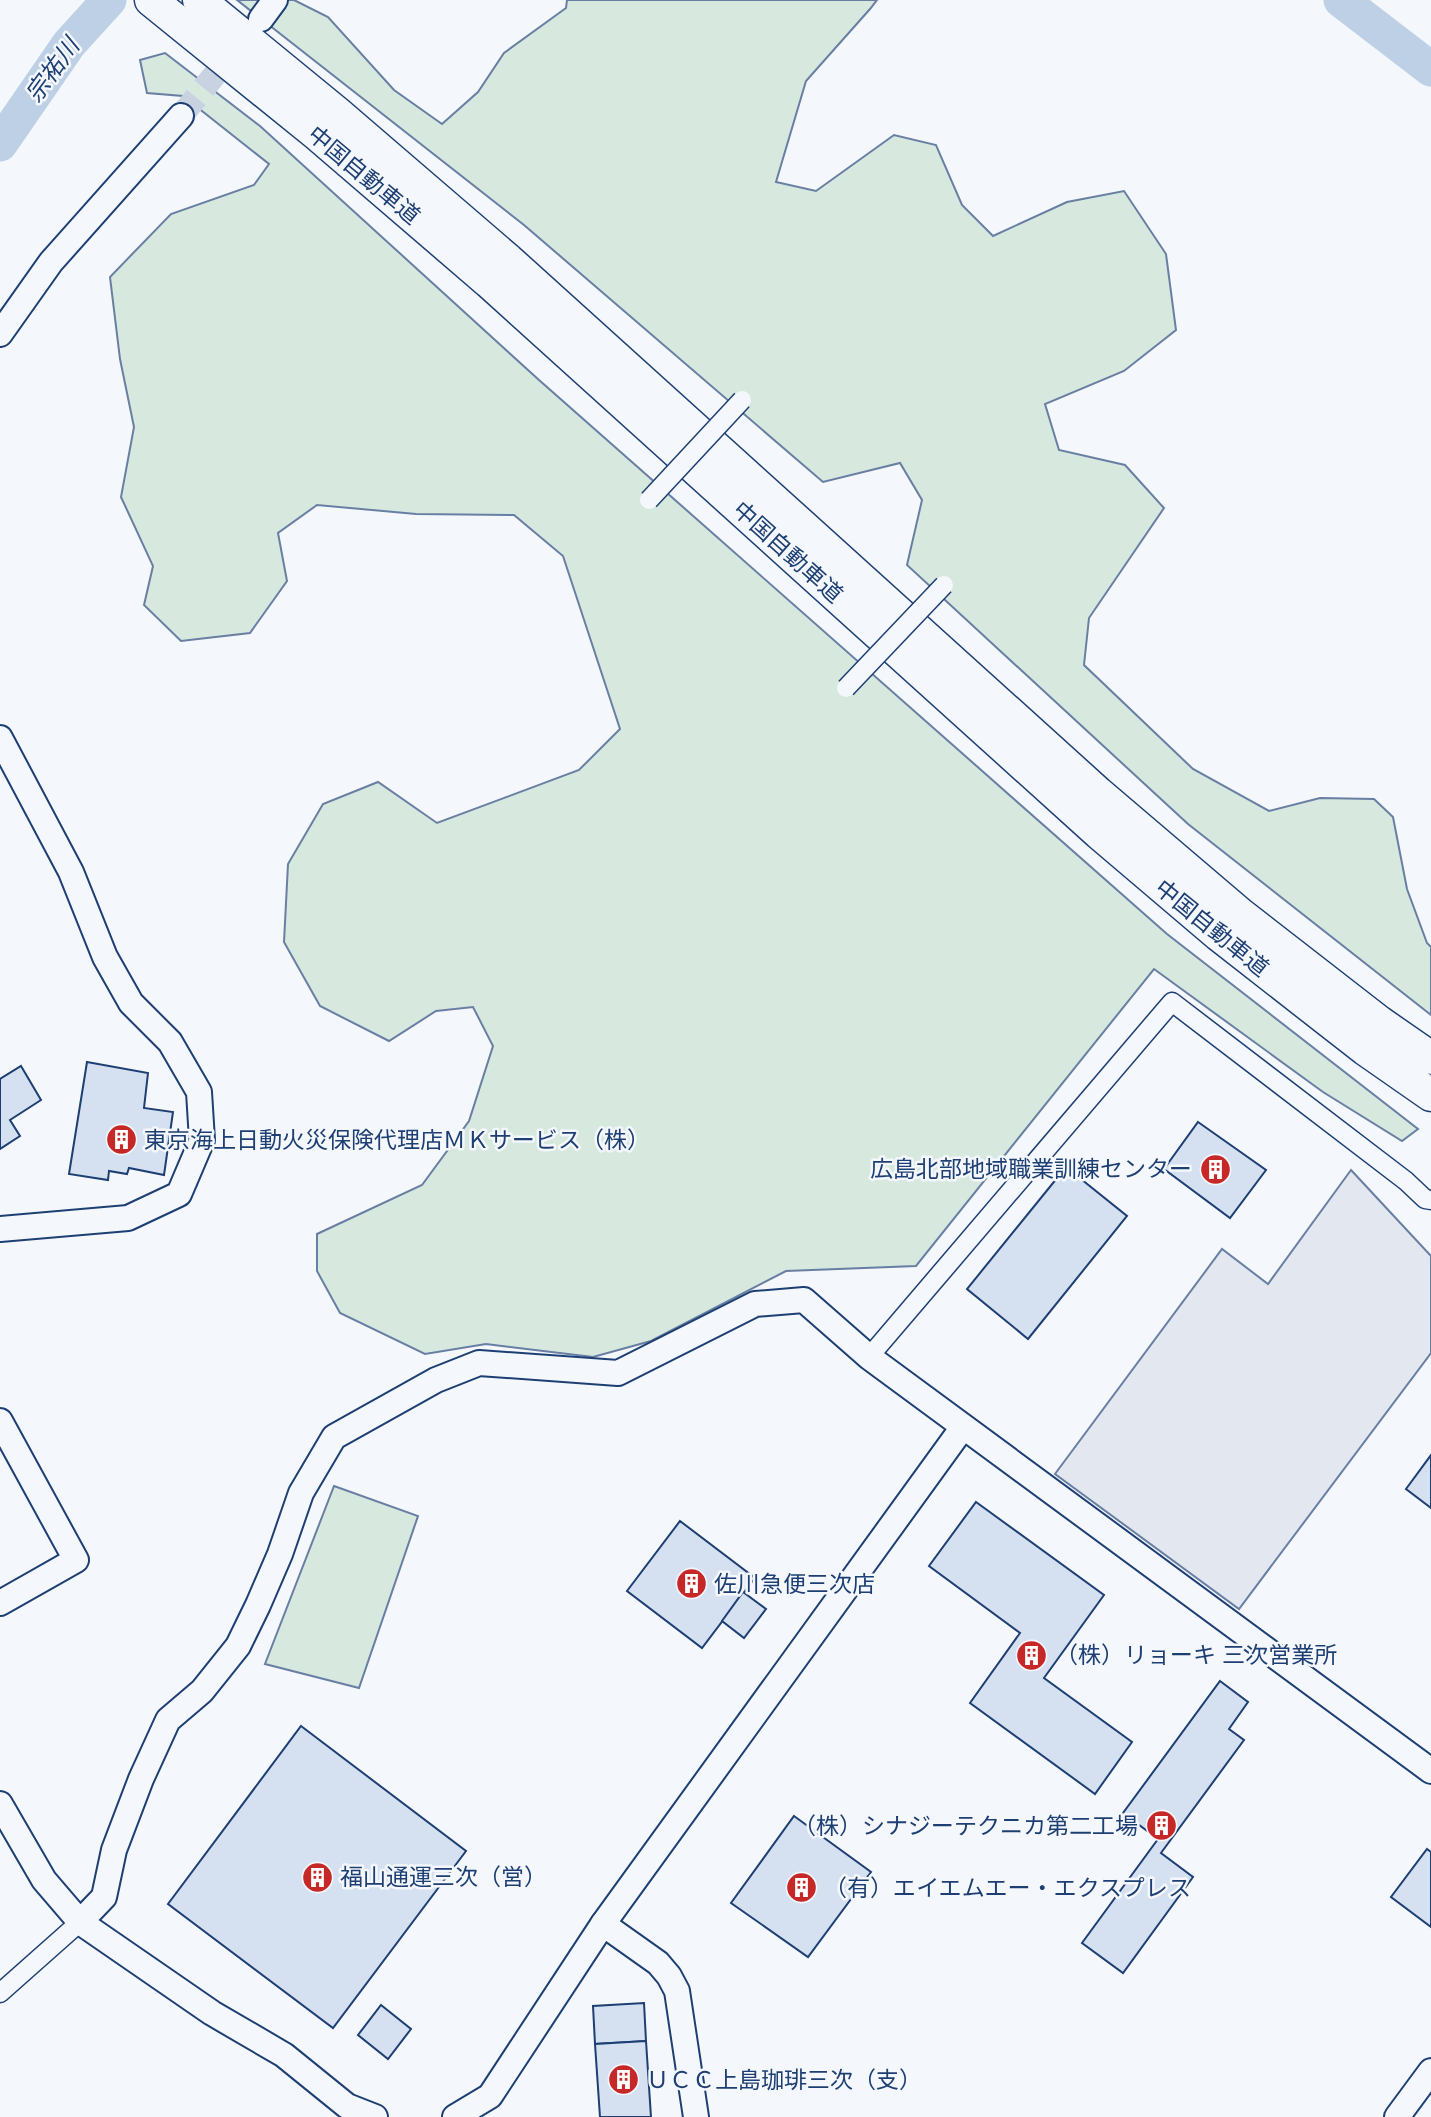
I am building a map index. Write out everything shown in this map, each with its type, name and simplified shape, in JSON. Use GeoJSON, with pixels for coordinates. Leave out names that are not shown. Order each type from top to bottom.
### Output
{"type":"FeatureCollection","features":[{"type":"Feature","properties":{"kind":"highway","name":"中国自動車道"},"geometry":{"type":"LineString","coordinates":[[199,0],[508,260],[1108,802],[1240,914],[1379,1022],[1431,1058]]}},
{"type":"Feature","properties":{"kind":"highway","name":"中国自動車道"},"geometry":{"type":"LineString","coordinates":[[152,1],[317,135],[489,282],[1099,833],[1219,935],[1365,1049],[1431,1095]]}},
{"type":"Feature","properties":{"kind":"street"},"geometry":{"type":"LineString","coordinates":[[0,334],[51,262],[181,116]]}},
{"type":"Feature","properties":{"kind":"street"},"geometry":{"type":"LineString","coordinates":[[649,500],[742,400]]}},
{"type":"Feature","properties":{"kind":"street"},"geometry":{"type":"LineString","coordinates":[[846,688],[944,585]]}},
{"type":"Feature","properties":{"kind":"street"},"geometry":{"type":"LineString","coordinates":[[0,738],[71,872],[105,957],[131,1003],[170,1041],[199,1092],[202,1140],[179,1194],[128,1218],[0,1229]]}},
{"type":"Feature","properties":{"kind":"street"},"geometry":{"type":"LineString","coordinates":[[869,1357],[1172,1002],[1385,1164],[1425,1199],[1431,1200]]}},
{"type":"Feature","properties":{"kind":"street"},"geometry":{"type":"LineString","coordinates":[[0,1993],[104,1897],[114,1850],[141,1779],[168,1720],[202,1692],[238,1646],[280,1554],[301,1493],[334,1437],[436,1380],[479,1363],[618,1373],[755,1304],[804,1300],[869,1357],[1431,1771]]}},
{"type":"Feature","properties":{"kind":"street"},"geometry":{"type":"LineString","coordinates":[[0,1420],[76,1560],[0,1603]]}},
{"type":"Feature","properties":{"kind":"street"},"geometry":{"type":"LineString","coordinates":[[455,2117],[490,2096],[603,1924],[963,1427]]}},
{"type":"Feature","properties":{"kind":"street"},"geometry":{"type":"LineString","coordinates":[[0,1804],[44,1880],[80,1922],[212,2013],[284,2055],[347,2106],[374,2117]]}},
{"type":"Feature","properties":{"kind":"street"},"geometry":{"type":"LineString","coordinates":[[603,1924],[658,1963],[677,1992],[696,2117]]}},
{"type":"Feature","properties":{"kind":"street"},"geometry":{"type":"LineString","coordinates":[[1397,2117],[1431,2071]]}},
{"type":"Feature","properties":{"kind":"shaded area"},"geometry":{"type":"Polygon","coordinates":[[[237,0],[294,0],[328,17],[394,90],[442,124],[478,92],[504,53],[566,8],[567,0],[877,0],[806,81],[776,182],[816,191],[894,135],[936,145],[962,205],[993,236],[1067,202],[1124,191],[1166,254],[1176,330],[1124,371],[1045,404],[1059,450],[1125,465],[1164,508],[1089,618],[1084,665],[1193,769],[1269,811],[1320,798],[1374,799],[1393,817],[1407,889],[1427,943],[1431,947],[1431,1015],[1188,824],[907,565],[922,500],[900,463],[823,482],[524,225],[237,0]]]}},
{"type":"Feature","properties":{"kind":"shaded area"},"geometry":{"type":"Polygon","coordinates":[[[165,53],[260,126],[539,380],[1167,934],[1418,1129],[1402,1141],[1323,1092],[1154,969],[916,1266],[786,1271],[651,1341],[593,1357],[486,1344],[425,1354],[340,1313],[317,1271],[317,1234],[422,1185],[469,1121],[493,1046],[473,1007],[436,1011],[389,1041],[320,1006],[284,942],[288,864],[323,804],[378,782],[437,823],[579,770],[620,729],[563,556],[514,515],[416,514],[317,505],[278,533],[287,581],[250,633],[181,641],[144,605],[153,566],[121,497],[134,427],[120,359],[110,277],[171,214],[254,185],[269,164],[183,96],[147,93],[140,60],[165,53]]]}},
{"type":"Feature","properties":{"kind":"shaded area"},"geometry":{"type":"Polygon","coordinates":[[[1351,1170],[1431,1256],[1431,1353],[1239,1609],[1055,1474],[1222,1249],[1268,1284],[1351,1170]]]}},
{"type":"Feature","properties":{"kind":"shaded area"},"geometry":{"type":"Polygon","coordinates":[[[334,1486],[418,1516],[359,1688],[265,1664],[334,1486]]]}},
{"type":"Feature","properties":{"kind":"building","name":"東京海上日動火災保険代理店ＭＫサービス（株）"},"geometry":{"type":"Polygon","coordinates":[[[87,1062],[148,1073],[144,1108],[173,1112],[164,1175],[129,1168],[127,1174],[109,1171],[108,1180],[69,1174],[87,1062]]]}},
{"type":"Feature","properties":{"kind":"building"},"geometry":{"type":"Polygon","coordinates":[[[21,1066],[41,1100],[10,1120],[20,1136],[0,1149],[0,1079],[21,1066]]]}},
{"type":"Feature","properties":{"kind":"building","name":"広島北部地域職業訓練センター"},"geometry":{"type":"Polygon","coordinates":[[[1198,1122],[1266,1170],[1230,1218],[1164,1169],[1198,1122]]]}},
{"type":"Feature","properties":{"kind":"building"},"geometry":{"type":"Polygon","coordinates":[[[1066,1167],[1127,1216],[1028,1339],[967,1289],[1066,1167]]]}},
{"type":"Feature","properties":{"kind":"building"},"geometry":{"type":"Polygon","coordinates":[[[1431,1455],[1431,1508],[1406,1489],[1431,1455]]]}},
{"type":"Feature","properties":{"kind":"building","name":"（株）リョーキ 三次営業所"},"geometry":{"type":"Polygon","coordinates":[[[976,1502],[1104,1595],[1044,1678],[1132,1742],[1095,1794],[970,1703],[1020,1633],[929,1566],[976,1502]]]}},
{"type":"Feature","properties":{"kind":"building","name":"佐川急便三次店"},"geometry":{"type":"Polygon","coordinates":[[[680,1521],[755,1578],[702,1648],[627,1591],[680,1521]]]}},
{"type":"Feature","properties":{"kind":"building"},"geometry":{"type":"Polygon","coordinates":[[[743,1592],[766,1609],[744,1638],[722,1621],[743,1592]]]}},
{"type":"Feature","properties":{"kind":"building","name":"（株）シナジーテクニカ第二工場"},"geometry":{"type":"Polygon","coordinates":[[[1220,1681],[1248,1702],[1229,1729],[1244,1740],[1161,1853],[1193,1877],[1123,1973],[1082,1943],[1158,1839],[1123,1813],[1220,1681]]]}},
{"type":"Feature","properties":{"kind":"building","name":"福山通運三次（営）"},"geometry":{"type":"Polygon","coordinates":[[[301,1726],[466,1851],[333,2028],[168,1904],[301,1726]]]}},
{"type":"Feature","properties":{"kind":"building","name":"（有）エイエムエー・エクスプレス"},"geometry":{"type":"Polygon","coordinates":[[[794,1816],[871,1872],[808,1957],[731,1903],[794,1816]]]}},
{"type":"Feature","properties":{"kind":"building"},"geometry":{"type":"Polygon","coordinates":[[[1427,1849],[1431,1852],[1431,1927],[1391,1897],[1427,1849]]]}},
{"type":"Feature","properties":{"kind":"building"},"geometry":{"type":"Polygon","coordinates":[[[644,2003],[646,2041],[595,2044],[593,2006],[644,2003]]]}},
{"type":"Feature","properties":{"kind":"building"},"geometry":{"type":"Polygon","coordinates":[[[381,2005],[411,2029],[388,2059],[358,2035],[381,2005]]]}},
{"type":"Feature","properties":{"kind":"building","name":"ＵＣＣ上島珈琲三次（支）"},"geometry":{"type":"Polygon","coordinates":[[[646,2041],[651,2117],[600,2117],[595,2044],[646,2041]]]}},
{"type":"Feature","properties":{"kind":"waterway","name":"宗祐川"},"geometry":{"type":"LineString","coordinates":[[0,144],[69,44],[109,0]]}},
{"type":"Feature","properties":{"kind":"waterway","name":"宗祐川"},"geometry":{"type":"LineString","coordinates":[[1341,0],[1431,69]]}},
{"type":"Feature","properties":{"kind":"tunnel"},"geometry":{"type":"LineString","coordinates":[[181,116],[236,49]]}},
{"type":"Feature","properties":{"kind":"place","name":"東京海上日動火災保険代理店ＭＫサービス（株）"},"geometry":{"type":"Point","coordinates":[121,1140]}},
{"type":"Feature","properties":{"kind":"place","name":"広島北部地域職業訓練センター"},"geometry":{"type":"Point","coordinates":[1215,1169]}},
{"type":"Feature","properties":{"kind":"place","name":"佐川急便三次店"},"geometry":{"type":"Point","coordinates":[691,1584]}},
{"type":"Feature","properties":{"kind":"place","name":"（株）リョーキ 三次営業所"},"geometry":{"type":"Point","coordinates":[1032,1655]}},
{"type":"Feature","properties":{"kind":"place","name":"（株）シナジーテクニカ第二工場"},"geometry":{"type":"Point","coordinates":[1161,1826]}},
{"type":"Feature","properties":{"kind":"place","name":"福山通運三次（営）"},"geometry":{"type":"Point","coordinates":[317,1877]}},
{"type":"Feature","properties":{"kind":"place","name":"（有）エイエムエー・エクスプレス"},"geometry":{"type":"Point","coordinates":[801,1888]}},
{"type":"Feature","properties":{"kind":"place","name":"ＵＣＣ上島珈琲三次（支）"},"geometry":{"type":"Point","coordinates":[623,2080]}}]}
